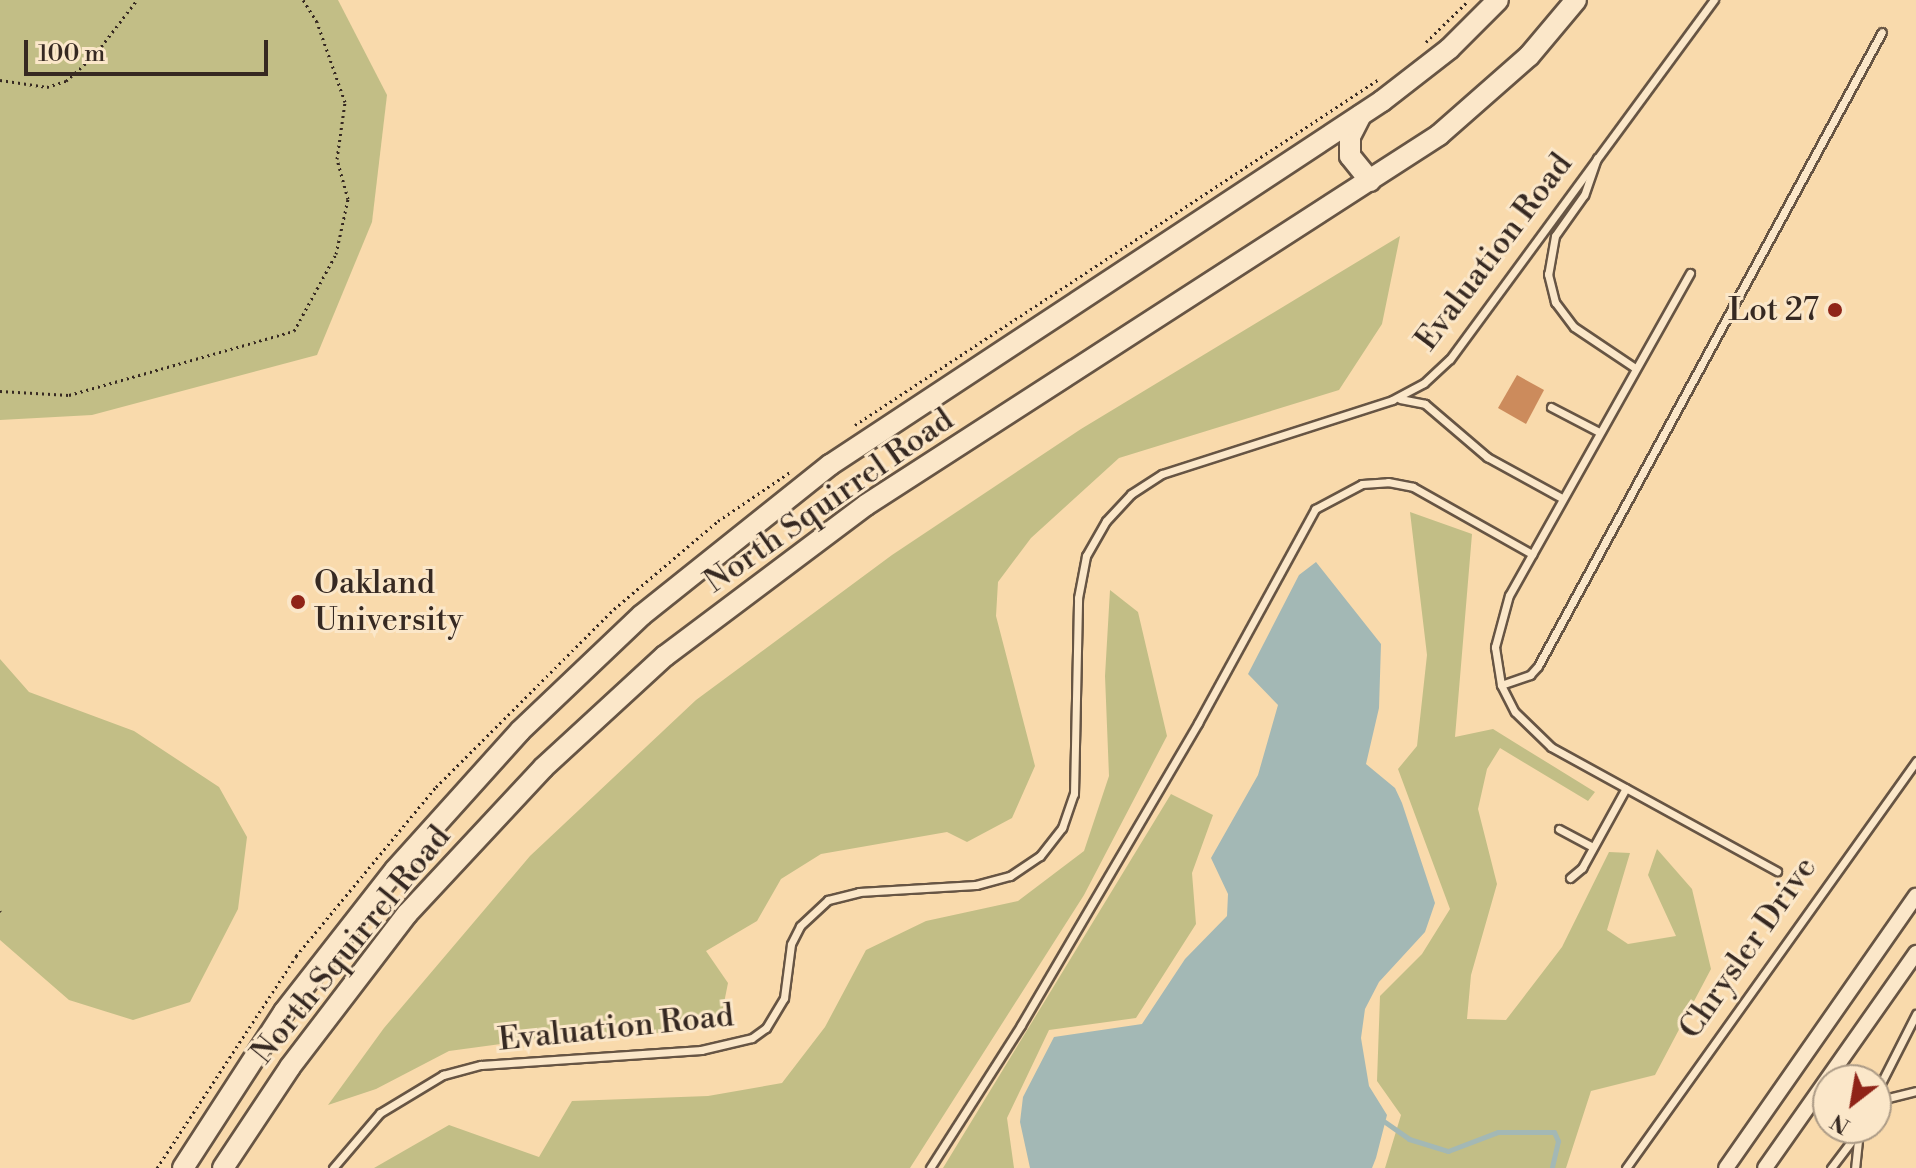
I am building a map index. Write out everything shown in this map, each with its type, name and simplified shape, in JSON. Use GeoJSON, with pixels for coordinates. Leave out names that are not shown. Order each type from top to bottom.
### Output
{"type":"FeatureCollection","features":[{"type":"Feature","properties":{"kind":"main road","name":"North Squirrel Road"},"geometry":{"type":"LineString","coordinates":[[183,1168],[284,1012],[385,882],[493,759],[642,615],[841,457],[1361,115],[1427,68],[1498,0]]}},
{"type":"Feature","properties":{"kind":"main road","name":"North Squirrel Road"},"geometry":{"type":"LineString","coordinates":[[223,1168],[290,1067],[407,914],[543,768],[665,656],[866,505],[1370,181],[1482,100],[1529,56],[1576,0]]}},
{"type":"Feature","properties":{"kind":"main road"},"geometry":{"type":"LineString","coordinates":[[1361,115],[1350,137],[1350,156],[1370,181]]}},
{"type":"Feature","properties":{"kind":"street"},"geometry":{"type":"LineString","coordinates":[[1726,1168],[1916,896]]}},
{"type":"Feature","properties":{"kind":"street"},"geometry":{"type":"LineString","coordinates":[[1839,1064],[1916,953]]}},
{"type":"Feature","properties":{"kind":"street"},"geometry":{"type":"LineString","coordinates":[[1765,1168],[1812,1102]]}},
{"type":"Feature","properties":{"kind":"lane"},"geometry":{"type":"LineString","coordinates":[[1601,149],[1714,0]]}},
{"type":"Feature","properties":{"kind":"lane"},"geometry":{"type":"LineString","coordinates":[[1501,685],[1530,675],[1538,666],[1882,32]]}},
{"type":"Feature","properties":{"kind":"lane","name":"Evaluation Road"},"geometry":{"type":"LineString","coordinates":[[1601,149],[1584,195],[1555,236],[1548,274],[1555,302],[1574,327],[1635,368]]}},
{"type":"Feature","properties":{"kind":"lane","name":"Evaluation Road"},"geometry":{"type":"LineString","coordinates":[[333,1168],[380,1113],[443,1075],[481,1065],[701,1050],[752,1038],[766,1028],[784,998],[791,944],[800,926],[828,900],[859,892],[976,885],[1010,876],[1040,856],[1062,828],[1074,794],[1078,598],[1086,556],[1106,521],[1131,494],[1162,474],[1392,400],[1424,383],[1450,359],[1601,149]]}},
{"type":"Feature","properties":{"kind":"lane"},"geometry":{"type":"LineString","coordinates":[[1690,273],[1532,554],[1499,621],[1495,647],[1501,685],[1533,734],[1777,871]]}},
{"type":"Feature","properties":{"kind":"lane","name":"Evaluation Road"},"geometry":{"type":"LineString","coordinates":[[1392,400],[1425,404],[1487,457],[1562,498]]}},
{"type":"Feature","properties":{"kind":"lane"},"geometry":{"type":"LineString","coordinates":[[1551,407],[1599,432]]}},
{"type":"Feature","properties":{"kind":"lane"},"geometry":{"type":"LineString","coordinates":[[930,1168],[1053,970],[1315,509],[1362,484],[1388,482],[1413,487],[1532,554]]}},
{"type":"Feature","properties":{"kind":"lane","name":"Chrysler Drive"},"geometry":{"type":"LineString","coordinates":[[1626,1168],[1916,761]]}},
{"type":"Feature","properties":{"kind":"lane"},"geometry":{"type":"LineString","coordinates":[[1570,878],[1593,847],[1626,788]]}},
{"type":"Feature","properties":{"kind":"lane"},"geometry":{"type":"LineString","coordinates":[[1559,829],[1593,847]]}},
{"type":"Feature","properties":{"kind":"lane"},"geometry":{"type":"LineString","coordinates":[[1890,1064],[1916,1014]]}},
{"type":"Feature","properties":{"kind":"lane"},"geometry":{"type":"LineString","coordinates":[[1906,1031],[1916,1037]]}},
{"type":"Feature","properties":{"kind":"lane"},"geometry":{"type":"LineString","coordinates":[[1892,1097],[1916,1091]]}},
{"type":"Feature","properties":{"kind":"lane"},"geometry":{"type":"LineString","coordinates":[[1831,1168],[1848,1144]]}},
{"type":"Feature","properties":{"kind":"lane"},"geometry":{"type":"LineString","coordinates":[[1855,1168],[1857,1144]]}},
{"type":"Feature","properties":{"kind":"path"},"geometry":{"type":"LineString","coordinates":[[0,80],[47,87],[66,81],[94,56],[137,0]]}},
{"type":"Feature","properties":{"kind":"path"},"geometry":{"type":"LineString","coordinates":[[0,391],[69,395],[294,331],[336,254],[348,199],[337,159],[345,102],[327,62],[317,22],[303,0]]}},
{"type":"Feature","properties":{"kind":"shaded area"},"geometry":{"type":"Polygon","coordinates":[[[0,0],[338,0],[387,95],[372,222],[317,355],[92,415],[0,420],[0,0]]]}},
{"type":"Feature","properties":{"kind":"shaded area"},"geometry":{"type":"Polygon","coordinates":[[[1400,236],[1382,324],[1339,390],[1119,458],[1031,538],[998,582],[996,616],[1035,766],[1012,818],[967,842],[947,832],[821,854],[781,879],[757,921],[706,951],[728,983],[720,1023],[678,1032],[544,1038],[449,1051],[376,1089],[328,1105],[384,1028],[530,856],[696,700],[892,555],[1081,429],[1400,236]]]}},
{"type":"Feature","properties":{"kind":"shaded area"},"geometry":{"type":"Polygon","coordinates":[[[1410,512],[1472,534],[1455,737],[1493,729],[1595,792],[1588,801],[1500,748],[1487,769],[1478,809],[1497,884],[1471,975],[1467,1019],[1506,1020],[1562,947],[1609,852],[1630,853],[1607,930],[1628,944],[1676,936],[1648,875],[1657,849],[1692,889],[1711,969],[1655,1075],[1591,1091],[1566,1168],[1385,1168],[1401,1115],[1377,1081],[1380,996],[1422,954],[1450,909],[1398,769],[1417,746],[1427,655],[1410,512]]]}},
{"type":"Feature","properties":{"kind":"shaded area"},"geometry":{"type":"Polygon","coordinates":[[[1316,562],[1381,644],[1379,708],[1366,764],[1395,788],[1435,903],[1425,932],[1379,982],[1365,1009],[1361,1038],[1369,1086],[1387,1115],[1372,1168],[1030,1168],[1020,1122],[1023,1097],[1054,1037],[1142,1024],[1185,959],[1227,916],[1228,894],[1211,858],[1258,775],[1278,705],[1248,674],[1299,575],[1316,562]]]}},
{"type":"Feature","properties":{"kind":"shaded area"},"geometry":{"type":"Polygon","coordinates":[[[1110,590],[1138,612],[1167,736],[1084,895],[910,1168],[374,1168],[449,1125],[539,1157],[572,1101],[708,1096],[782,1083],[825,1027],[866,950],[926,921],[1018,901],[1084,851],[1109,776],[1105,676],[1110,590]]]}},
{"type":"Feature","properties":{"kind":"shaded area"},"geometry":{"type":"Polygon","coordinates":[[[0,659],[29,692],[134,731],[219,787],[247,837],[238,909],[190,1002],[133,1020],[69,1000],[0,940],[0,659]]]}},
{"type":"Feature","properties":{"kind":"shaded area"},"geometry":{"type":"Polygon","coordinates":[[[1171,794],[1213,815],[1192,873],[1196,924],[1136,1018],[1049,1030],[1007,1118],[1014,1168],[943,1168],[1171,794]]]}},
{"type":"Feature","properties":{"kind":"building"},"geometry":{"type":"Polygon","coordinates":[[[1517,375],[1544,390],[1526,424],[1498,408],[1517,375]]]}},
{"type":"Feature","properties":{"kind":"waterway"},"geometry":{"type":"LineString","coordinates":[[1385,1122],[1409,1139],[1448,1151],[1498,1132],[1554,1132],[1558,1141],[1552,1168]]}},
{"type":"Feature","properties":{"kind":"place","name":"Lot 27"},"geometry":{"type":"Point","coordinates":[1835,310]}},
{"type":"Feature","properties":{"kind":"place","name":"Oakland University"},"geometry":{"type":"Point","coordinates":[298,602]}}]}
